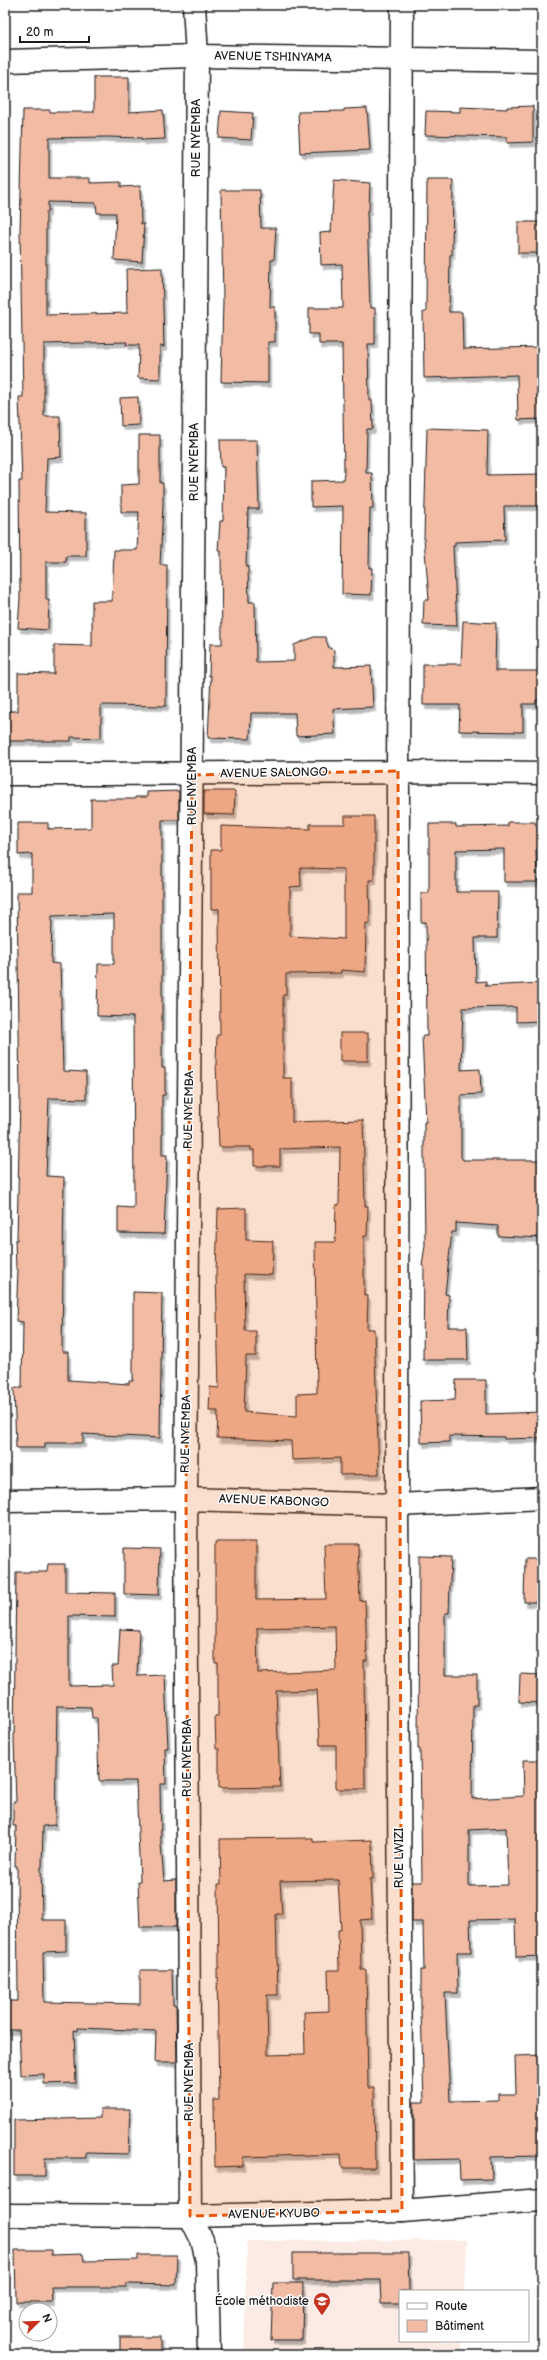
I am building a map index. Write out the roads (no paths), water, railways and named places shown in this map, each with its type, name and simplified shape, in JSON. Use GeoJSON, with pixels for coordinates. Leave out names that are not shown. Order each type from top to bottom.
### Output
{"type":"FeatureCollection","features":[{"type":"Feature","properties":{"kind":"street","name":"RUE NYEMBA"},"geometry":{"type":"LineString","coordinates":[[190,2216],[186,1499],[197,56],[194,5]]}},
{"type":"Feature","properties":{"kind":"street","name":"RUE LWIZI"},"geometry":{"type":"LineString","coordinates":[[402,5],[398,771],[397,1505],[402,2211]]}},
{"type":"Feature","properties":{"kind":"street","name":"AVENUE TSHINYAMA"},"geometry":{"type":"LineString","coordinates":[[5,61],[197,56],[542,61]]}},
{"type":"Feature","properties":{"kind":"street","name":"AVENUE SALONGO"},"geometry":{"type":"LineString","coordinates":[[5,774],[192,775],[398,771],[542,773]]}},
{"type":"Feature","properties":{"kind":"street","name":"AVENUE KABONGO"},"geometry":{"type":"LineString","coordinates":[[5,1501],[186,1499],[397,1505],[542,1498]]}},
{"type":"Feature","properties":{"kind":"street","name":"AVENUE KYUBO"},"geometry":{"type":"LineString","coordinates":[[5,2215],[190,2216],[402,2211],[542,2200]]}},
{"type":"Feature","properties":{"kind":"street"},"geometry":{"type":"LineString","coordinates":[[190,2216],[202,2240],[207,2260],[209,2355]]}},
{"type":"Feature","properties":{"kind":"place","name":"École méthodiste"},"geometry":{"type":"Point","coordinates":[322,2316]}}]}
